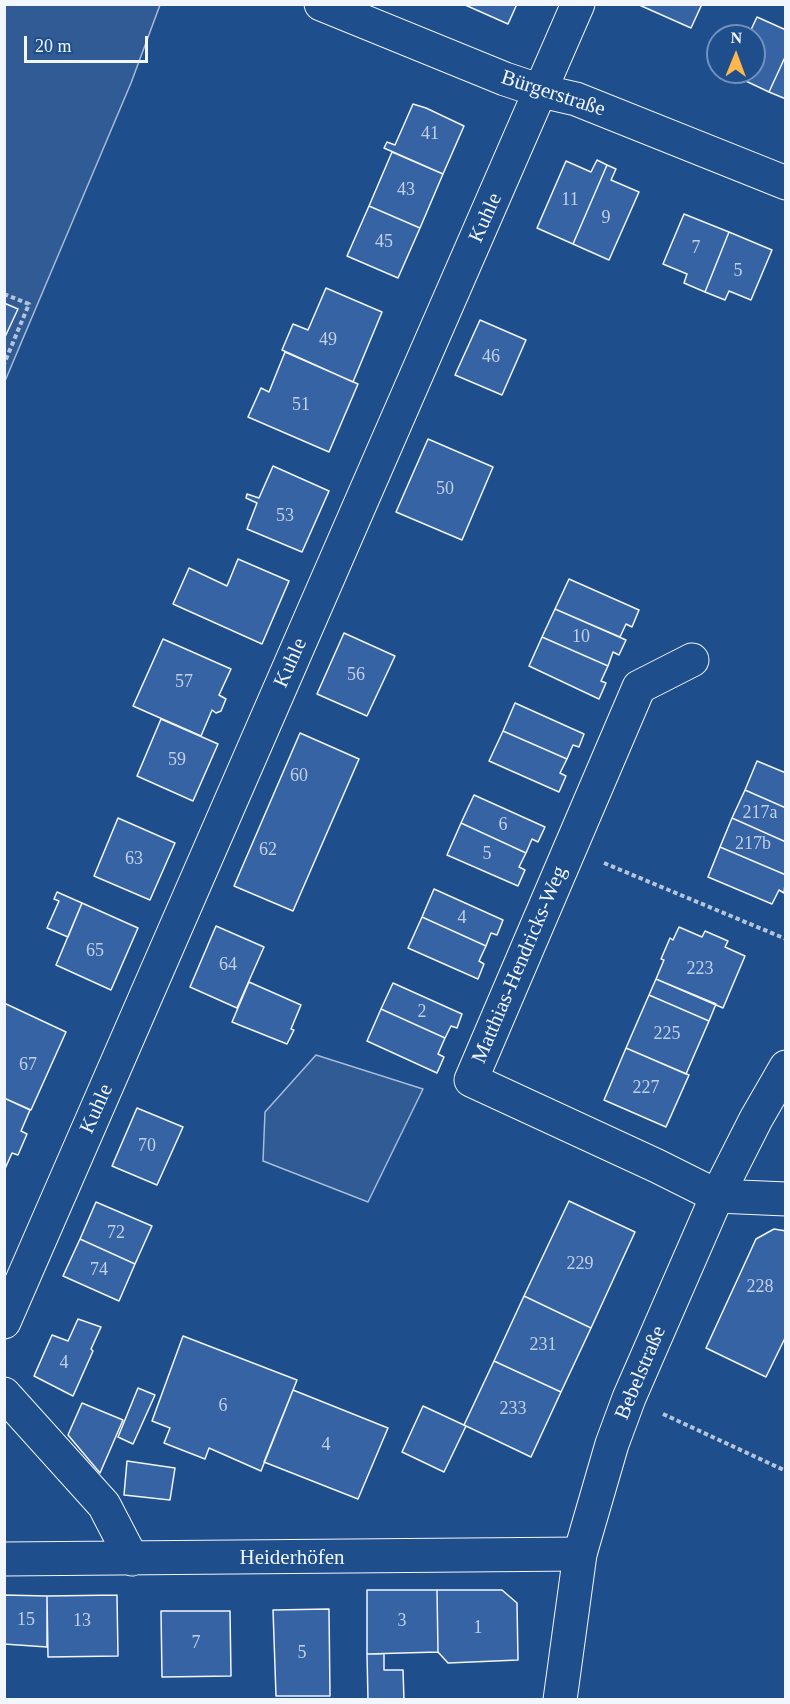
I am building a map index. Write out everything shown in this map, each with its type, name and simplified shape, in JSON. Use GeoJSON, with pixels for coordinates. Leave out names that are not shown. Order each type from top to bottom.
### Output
{"type":"FeatureCollection","features":[{"type":"Feature","properties":{"kind":"street","name":"Bürgerstraße"},"geometry":{"type":"LineString","coordinates":[[321,4],[505,79],[576,99],[786,183]]}},
{"type":"Feature","properties":{"kind":"street","name":"Kuhle"},"geometry":{"type":"LineString","coordinates":[[4,1322],[578,4]]}},
{"type":"Feature","properties":{"kind":"street","name":"Matthias-Hendricks-Weg"},"geometry":{"type":"LineString","coordinates":[[692,660],[639,687],[471,1080],[717,1196]]}},
{"type":"Feature","properties":{"kind":"street","name":"Bebelstraße"},"geometry":{"type":"LineString","coordinates":[[560,1700],[580,1554],[599,1481],[629,1398],[717,1196],[756,1119],[786,1068]]}},
{"type":"Feature","properties":{"kind":"street"},"geometry":{"type":"LineString","coordinates":[[717,1196],[786,1199]]}},
{"type":"Feature","properties":{"kind":"street"},"geometry":{"type":"LineString","coordinates":[[4,1394],[104,1504],[132,1559]]}},
{"type":"Feature","properties":{"kind":"street","name":"Heiderhöfen"},"geometry":{"type":"LineString","coordinates":[[4,1559],[580,1554]]}},
{"type":"Feature","properties":{"kind":"path"},"geometry":{"type":"LineString","coordinates":[[4,294],[28,304],[4,364]]}},
{"type":"Feature","properties":{"kind":"path"},"geometry":{"type":"LineString","coordinates":[[570,848],[786,939]]}},
{"type":"Feature","properties":{"kind":"path"},"geometry":{"type":"LineString","coordinates":[[629,1398],[786,1471]]}},
{"type":"Feature","properties":{"kind":"shaded area"},"geometry":{"type":"Polygon","coordinates":[[[5,5],[160,5],[131,83],[5,381],[5,5]]]}},
{"type":"Feature","properties":{"kind":"shaded area"},"geometry":{"type":"Polygon","coordinates":[[[316,1055],[423,1089],[368,1202],[263,1161],[265,1112],[316,1055]]]}},
{"type":"Feature","properties":{"kind":"building"},"geometry":{"type":"Polygon","coordinates":[[[463,4],[517,4],[508,24],[463,4]]]}},
{"type":"Feature","properties":{"kind":"building"},"geometry":{"type":"Polygon","coordinates":[[[637,4],[702,4],[691,28],[637,4]]]}},
{"type":"Feature","properties":{"kind":"building"},"geometry":{"type":"Polygon","coordinates":[[[757,17],[786,30],[786,55],[769,92],[752,84],[766,84],[766,24],[754,24],[757,17]]]}},
{"type":"Feature","properties":{"kind":"building"},"geometry":{"type":"Polygon","coordinates":[[[786,55],[786,99],[769,92],[786,55]]]}},
{"type":"Feature","properties":{"kind":"building"},"geometry":{"type":"Polygon","coordinates":[[[413,104],[464,126],[443,174],[384,148],[387,142],[395,145],[413,104]]]}},
{"type":"Feature","properties":{"kind":"building"},"geometry":{"type":"Polygon","coordinates":[[[392,152],[443,174],[420,228],[369,206],[392,152]]]}},
{"type":"Feature","properties":{"kind":"building"},"geometry":{"type":"Polygon","coordinates":[[[597,160],[607,165],[573,244],[537,228],[566,161],[591,172],[597,160]]]}},
{"type":"Feature","properties":{"kind":"building"},"geometry":{"type":"Polygon","coordinates":[[[607,165],[616,169],[611,180],[639,192],[609,260],[573,244],[607,165]]]}},
{"type":"Feature","properties":{"kind":"building"},"geometry":{"type":"Polygon","coordinates":[[[369,206],[420,228],[398,278],[347,256],[369,206]]]}},
{"type":"Feature","properties":{"kind":"building"},"geometry":{"type":"Polygon","coordinates":[[[684,214],[729,232],[705,292],[684,283],[687,274],[663,264],[684,214]]]}},
{"type":"Feature","properties":{"kind":"building"},"geometry":{"type":"Polygon","coordinates":[[[729,232],[772,250],[751,300],[729,291],[725,300],[705,292],[729,232]]]}},
{"type":"Feature","properties":{"kind":"building"},"geometry":{"type":"Polygon","coordinates":[[[326,288],[382,312],[353,382],[282,350],[293,324],[308,330],[326,288]]]}},
{"type":"Feature","properties":{"kind":"building"},"geometry":{"type":"Polygon","coordinates":[[[4,303],[18,309],[4,339],[4,303]]]}},
{"type":"Feature","properties":{"kind":"building"},"geometry":{"type":"Polygon","coordinates":[[[480,320],[526,340],[502,395],[455,375],[480,320]]]}},
{"type":"Feature","properties":{"kind":"building"},"geometry":{"type":"Polygon","coordinates":[[[285,352],[358,384],[329,452],[248,417],[261,388],[269,392],[285,352]]]}},
{"type":"Feature","properties":{"kind":"building"},"geometry":{"type":"Polygon","coordinates":[[[428,439],[493,467],[462,540],[396,512],[428,439]]]}},
{"type":"Feature","properties":{"kind":"building"},"geometry":{"type":"Polygon","coordinates":[[[273,466],[329,491],[302,552],[247,529],[257,503],[246,498],[247,494],[259,498],[273,466]]]}},
{"type":"Feature","properties":{"kind":"building"},"geometry":{"type":"Polygon","coordinates":[[[238,559],[289,581],[262,644],[173,604],[189,568],[227,586],[238,559]]]}},
{"type":"Feature","properties":{"kind":"building"},"geometry":{"type":"Polygon","coordinates":[[[569,579],[639,610],[632,627],[626,624],[620,637],[555,609],[569,579]]]}},
{"type":"Feature","properties":{"kind":"building"},"geometry":{"type":"Polygon","coordinates":[[[555,609],[626,640],[619,655],[613,652],[608,666],[542,637],[555,609]]]}},
{"type":"Feature","properties":{"kind":"building"},"geometry":{"type":"Polygon","coordinates":[[[344,633],[395,656],[367,716],[317,694],[344,633]]]}},
{"type":"Feature","properties":{"kind":"building"},"geometry":{"type":"Polygon","coordinates":[[[542,637],[608,666],[601,681],[606,683],[599,699],[529,666],[542,637]]]}},
{"type":"Feature","properties":{"kind":"building"},"geometry":{"type":"Polygon","coordinates":[[[163,639],[231,669],[219,695],[226,699],[221,711],[216,713],[212,710],[201,736],[133,706],[163,639]]]}},
{"type":"Feature","properties":{"kind":"building"},"geometry":{"type":"Polygon","coordinates":[[[515,703],[584,734],[579,747],[573,745],[567,759],[503,731],[515,703]]]}},
{"type":"Feature","properties":{"kind":"building"},"geometry":{"type":"Polygon","coordinates":[[[161,719],[218,744],[193,801],[137,776],[161,719]]]}},
{"type":"Feature","properties":{"kind":"building"},"geometry":{"type":"Polygon","coordinates":[[[503,731],[567,759],[560,773],[566,776],[559,792],[489,761],[503,731]]]}},
{"type":"Feature","properties":{"kind":"building"},"geometry":{"type":"Polygon","coordinates":[[[300,733],[359,759],[293,911],[234,886],[300,733]]]}},
{"type":"Feature","properties":{"kind":"building"},"geometry":{"type":"Polygon","coordinates":[[[757,761],[786,773],[786,808],[745,790],[757,761]]]}},
{"type":"Feature","properties":{"kind":"building"},"geometry":{"type":"Polygon","coordinates":[[[745,790],[786,808],[786,842],[732,818],[745,790]]]}},
{"type":"Feature","properties":{"kind":"building"},"geometry":{"type":"Polygon","coordinates":[[[474,795],[545,827],[538,842],[532,839],[526,853],[461,823],[474,795]]]}},
{"type":"Feature","properties":{"kind":"building"},"geometry":{"type":"Polygon","coordinates":[[[118,818],[175,843],[150,900],[94,876],[118,818]]]}},
{"type":"Feature","properties":{"kind":"building"},"geometry":{"type":"Polygon","coordinates":[[[732,818],[786,842],[786,875],[720,847],[732,818]]]}},
{"type":"Feature","properties":{"kind":"building"},"geometry":{"type":"Polygon","coordinates":[[[461,823],[526,853],[519,867],[525,870],[518,886],[447,855],[461,823]]]}},
{"type":"Feature","properties":{"kind":"building"},"geometry":{"type":"Polygon","coordinates":[[[720,847],[786,875],[784,893],[779,890],[772,904],[708,877],[720,847]]]}},
{"type":"Feature","properties":{"kind":"building"},"geometry":{"type":"Polygon","coordinates":[[[434,889],[503,920],[497,935],[491,933],[486,946],[422,917],[434,889]]]}},
{"type":"Feature","properties":{"kind":"building"},"geometry":{"type":"Polygon","coordinates":[[[57,892],[82,903],[68,937],[47,928],[59,901],[54,899],[57,892]]]}},
{"type":"Feature","properties":{"kind":"building"},"geometry":{"type":"Polygon","coordinates":[[[82,903],[138,928],[111,990],[56,965],[82,903]]]}},
{"type":"Feature","properties":{"kind":"building"},"geometry":{"type":"Polygon","coordinates":[[[422,917],[486,946],[479,961],[484,964],[478,979],[408,948],[422,917]]]}},
{"type":"Feature","properties":{"kind":"building"},"geometry":{"type":"Polygon","coordinates":[[[216,926],[264,947],[237,1008],[190,987],[216,926]]]}},
{"type":"Feature","properties":{"kind":"building"},"geometry":{"type":"Polygon","coordinates":[[[679,927],[702,937],[705,931],[728,941],[725,947],[745,956],[723,1008],[656,979],[670,938],[673,940],[679,927]]]}},
{"type":"Feature","properties":{"kind":"building"},"geometry":{"type":"Polygon","coordinates":[[[656,979],[716,1004],[709,1021],[649,995],[656,979]]]}},
{"type":"Feature","properties":{"kind":"building"},"geometry":{"type":"Polygon","coordinates":[[[249,982],[301,1005],[291,1029],[294,1030],[287,1044],[232,1022],[249,982]]]}},
{"type":"Feature","properties":{"kind":"building"},"geometry":{"type":"Polygon","coordinates":[[[393,983],[462,1014],[457,1028],[451,1026],[445,1038],[381,1009],[393,983]]]}},
{"type":"Feature","properties":{"kind":"building"},"geometry":{"type":"Polygon","coordinates":[[[649,995],[709,1021],[686,1074],[626,1048],[649,995]]]}},
{"type":"Feature","properties":{"kind":"building"},"geometry":{"type":"Polygon","coordinates":[[[4,1003],[66,1032],[31,1110],[4,1098],[4,1003]]]}},
{"type":"Feature","properties":{"kind":"building"},"geometry":{"type":"Polygon","coordinates":[[[381,1009],[445,1038],[438,1054],[444,1057],[437,1073],[367,1041],[381,1009]]]}},
{"type":"Feature","properties":{"kind":"building"},"geometry":{"type":"Polygon","coordinates":[[[626,1048],[689,1075],[666,1127],[604,1100],[626,1048]]]}},
{"type":"Feature","properties":{"kind":"building"},"geometry":{"type":"Polygon","coordinates":[[[4,1098],[30,1110],[21,1131],[27,1134],[18,1155],[12,1153],[4,1171],[4,1098]]]}},
{"type":"Feature","properties":{"kind":"building"},"geometry":{"type":"Polygon","coordinates":[[[137,1108],[183,1127],[157,1185],[112,1166],[137,1108]]]}},
{"type":"Feature","properties":{"kind":"building"},"geometry":{"type":"Polygon","coordinates":[[[569,1201],[635,1232],[591,1328],[524,1296],[569,1201]]]}},
{"type":"Feature","properties":{"kind":"building"},"geometry":{"type":"Polygon","coordinates":[[[96,1202],[152,1226],[135,1264],[80,1239],[96,1202]]]}},
{"type":"Feature","properties":{"kind":"building"},"geometry":{"type":"Polygon","coordinates":[[[774,1229],[786,1231],[786,1336],[766,1377],[706,1348],[756,1239],[774,1229]]]}},
{"type":"Feature","properties":{"kind":"building"},"geometry":{"type":"Polygon","coordinates":[[[80,1239],[135,1264],[119,1301],[63,1276],[80,1239]]]}},
{"type":"Feature","properties":{"kind":"building"},"geometry":{"type":"Polygon","coordinates":[[[524,1296],[591,1328],[561,1392],[494,1361],[524,1296]]]}},
{"type":"Feature","properties":{"kind":"building"},"geometry":{"type":"Polygon","coordinates":[[[78,1319],[101,1327],[73,1396],[34,1376],[52,1335],[68,1341],[78,1319]]]}},
{"type":"Feature","properties":{"kind":"building"},"geometry":{"type":"Polygon","coordinates":[[[183,1336],[297,1380],[261,1471],[209,1448],[205,1459],[164,1443],[170,1428],[152,1421],[183,1336]]]}},
{"type":"Feature","properties":{"kind":"building"},"geometry":{"type":"Polygon","coordinates":[[[494,1361],[561,1392],[531,1457],[464,1425],[494,1361]]]}},
{"type":"Feature","properties":{"kind":"building"},"geometry":{"type":"Polygon","coordinates":[[[138,1388],[155,1395],[133,1444],[118,1437],[138,1388]]]}},
{"type":"Feature","properties":{"kind":"building"},"geometry":{"type":"Polygon","coordinates":[[[293,1390],[388,1428],[358,1499],[264,1462],[293,1390]]]}},
{"type":"Feature","properties":{"kind":"building"},"geometry":{"type":"Polygon","coordinates":[[[82,1403],[123,1420],[100,1473],[68,1435],[82,1403]]]}},
{"type":"Feature","properties":{"kind":"building"},"geometry":{"type":"Polygon","coordinates":[[[423,1406],[466,1426],[444,1472],[402,1452],[423,1406]]]}},
{"type":"Feature","properties":{"kind":"building"},"geometry":{"type":"Polygon","coordinates":[[[127,1461],[175,1468],[170,1500],[124,1495],[127,1461]]]}},
{"type":"Feature","properties":{"kind":"building"},"geometry":{"type":"Polygon","coordinates":[[[367,1590],[437,1590],[438,1652],[367,1654],[367,1590]]]}},
{"type":"Feature","properties":{"kind":"building"},"geometry":{"type":"Polygon","coordinates":[[[437,1590],[502,1590],[517,1603],[518,1660],[448,1663],[438,1652],[437,1590]]]}},
{"type":"Feature","properties":{"kind":"building"},"geometry":{"type":"Polygon","coordinates":[[[4,1595],[47,1596],[47,1647],[4,1644],[4,1595]]]}},
{"type":"Feature","properties":{"kind":"building"},"geometry":{"type":"Polygon","coordinates":[[[117,1595],[118,1656],[48,1657],[47,1596],[117,1595]]]}},
{"type":"Feature","properties":{"kind":"building"},"geometry":{"type":"Polygon","coordinates":[[[329,1609],[330,1696],[276,1696],[273,1610],[329,1609]]]}},
{"type":"Feature","properties":{"kind":"building"},"geometry":{"type":"Polygon","coordinates":[[[161,1611],[230,1611],[231,1676],[162,1677],[161,1611]]]}},
{"type":"Feature","properties":{"kind":"building"},"geometry":{"type":"Polygon","coordinates":[[[367,1654],[384,1654],[384,1670],[403,1670],[404,1700],[368,1700],[367,1654]]]}}]}
